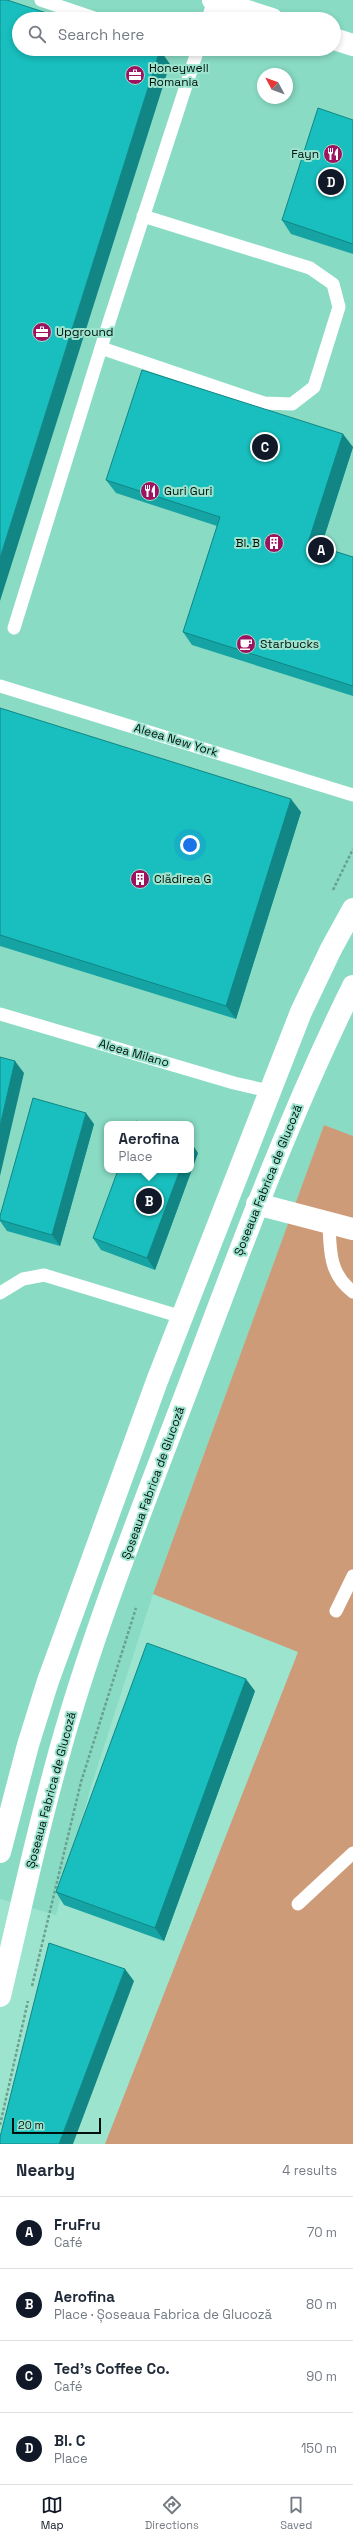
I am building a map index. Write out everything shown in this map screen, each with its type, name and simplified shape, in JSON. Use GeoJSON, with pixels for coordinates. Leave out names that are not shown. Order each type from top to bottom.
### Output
{"type":"FeatureCollection","features":[{"type":"Feature","properties":{"kind":"main road"},"geometry":{"type":"LineString","coordinates":[[213,0],[250,12]]}},
{"type":"Feature","properties":{"kind":"main road"},"geometry":{"type":"LineString","coordinates":[[341,41],[353,45]]}},
{"type":"Feature","properties":{"kind":"main road"},"geometry":{"type":"LineString","coordinates":[[0,1852],[28,1745],[48,1681],[182,1317],[269,1091],[302,1012],[353,909]]}},
{"type":"Feature","properties":{"kind":"main road","name":"Șoseaua Fabrica de Glucoză"},"geometry":{"type":"LineString","coordinates":[[0,1996],[42,1816],[70,1716],[153,1481],[257,1204],[312,1070],[353,986]]}},
{"type":"Feature","properties":{"kind":"main road"},"geometry":{"type":"LineString","coordinates":[[257,1204],[353,1229]]}},
{"type":"Feature","properties":{"kind":"lane"},"geometry":{"type":"LineString","coordinates":[[40,0],[76,12]]}},
{"type":"Feature","properties":{"kind":"lane"},"geometry":{"type":"LineString","coordinates":[[210,12],[213,0]]}},
{"type":"Feature","properties":{"kind":"lane"},"geometry":{"type":"LineString","coordinates":[[14,628],[192,56]]}},
{"type":"Feature","properties":{"kind":"lane"},"geometry":{"type":"LineString","coordinates":[[101,348],[264,403],[292,404],[314,387],[339,307],[333,284],[310,268],[143,216]]}},
{"type":"Feature","properties":{"kind":"lane","name":"Aleea New York"},"geometry":{"type":"LineString","coordinates":[[0,686],[353,795]]}},
{"type":"Feature","properties":{"kind":"lane","name":"Aleea Milano"},"geometry":{"type":"LineString","coordinates":[[0,1014],[234,1083],[269,1091]]}},
{"type":"Feature","properties":{"kind":"lane"},"geometry":{"type":"LineString","coordinates":[[329,1223],[330,1261],[337,1275],[353,1292]]}},
{"type":"Feature","properties":{"kind":"lane"},"geometry":{"type":"LineString","coordinates":[[0,1293],[23,1279],[44,1275],[182,1317]]}},
{"type":"Feature","properties":{"kind":"lane"},"geometry":{"type":"LineString","coordinates":[[336,1611],[353,1576]]}},
{"type":"Feature","properties":{"kind":"lane"},"geometry":{"type":"LineString","coordinates":[[298,1904],[353,1854]]}},
{"type":"Feature","properties":{"kind":"path"},"geometry":{"type":"LineString","coordinates":[[32,1987],[81,1782],[138,1602]]}},
{"type":"Feature","properties":{"kind":"path"},"geometry":{"type":"LineString","coordinates":[[0,2125],[30,1995]]}},
{"type":"Feature","properties":{"kind":"shaded area"},"geometry":{"type":"Polygon","coordinates":[[[0,0],[353,0],[353,1136],[324,1125],[153,1594],[90,1790],[56,1915],[0,1899],[0,0]]]}},
{"type":"Feature","properties":{"kind":"shaded area"},"geometry":{"type":"Polygon","coordinates":[[[324,1125],[353,1136],[353,2144],[105,2144],[298,1652],[153,1594],[324,1125]]]}},
{"type":"Feature","properties":{"kind":"building","name":"Upground"},"geometry":{"type":"Polygon","coordinates":[[[0,0],[7,0],[44,12],[12,12],[12,56],[158,56],[0,558],[0,0]]]}},
{"type":"Feature","properties":{"kind":"building"},"geometry":{"type":"Polygon","coordinates":[[[318,108],[353,120],[353,244],[282,220],[318,108]]]}},
{"type":"Feature","properties":{"kind":"building","name":"Bl. B"},"geometry":{"type":"Polygon","coordinates":[[[142,370],[343,434],[308,543],[353,557],[353,686],[183,632],[220,517],[106,480],[142,370]]]}},
{"type":"Feature","properties":{"kind":"building","name":"Clădirea G"},"geometry":{"type":"Polygon","coordinates":[[[0,708],[291,799],[226,1006],[0,935],[0,708]]]}},
{"type":"Feature","properties":{"kind":"building"},"geometry":{"type":"Polygon","coordinates":[[[0,1057],[15,1061],[0,1126],[0,1057]]]}},
{"type":"Feature","properties":{"kind":"building"},"geometry":{"type":"Polygon","coordinates":[[[33,1098],[86,1113],[52,1235],[0,1220],[33,1098]]]}},
{"type":"Feature","properties":{"kind":"building"},"geometry":{"type":"Polygon","coordinates":[[[117,1173],[179,1173],[147,1258],[93,1238],[117,1173]]]}},
{"type":"Feature","properties":{"kind":"building"},"geometry":{"type":"Polygon","coordinates":[[[147,1643],[246,1679],[155,1928],[56,1892],[147,1643]]]}},
{"type":"Feature","properties":{"kind":"building"},"geometry":{"type":"Polygon","coordinates":[[[49,1943],[125,1969],[59,2144],[0,2144],[0,2137],[49,1943]]]}},
{"type":"Feature","properties":{"kind":"place","name":"Honeywell Romania"},"geometry":{"type":"Point","coordinates":[135,75]}},
{"type":"Feature","properties":{"kind":"place","name":"Fayn"},"geometry":{"type":"Point","coordinates":[333,154]}},
{"type":"Feature","properties":{"kind":"place","name":"Bl. C"},"geometry":{"type":"Point","coordinates":[331,182]}},
{"type":"Feature","properties":{"kind":"place","name":"Upground"},"geometry":{"type":"Point","coordinates":[42,332]}},
{"type":"Feature","properties":{"kind":"place","name":"Ted's Coffee Co."},"geometry":{"type":"Point","coordinates":[265,447]}},
{"type":"Feature","properties":{"kind":"place","name":"Guri Guri"},"geometry":{"type":"Point","coordinates":[150,491]}},
{"type":"Feature","properties":{"kind":"place","name":"Bl. B"},"geometry":{"type":"Point","coordinates":[274,543]}},
{"type":"Feature","properties":{"kind":"place","name":"FruFru"},"geometry":{"type":"Point","coordinates":[321,550]}},
{"type":"Feature","properties":{"kind":"place","name":"Starbucks"},"geometry":{"type":"Point","coordinates":[246,644]}},
{"type":"Feature","properties":{"kind":"place","name":"Clădirea G"},"geometry":{"type":"Point","coordinates":[140,879]}},
{"type":"Feature","properties":{"kind":"place","name":"Aerofina"},"geometry":{"type":"Point","coordinates":[149,1201]}}]}
